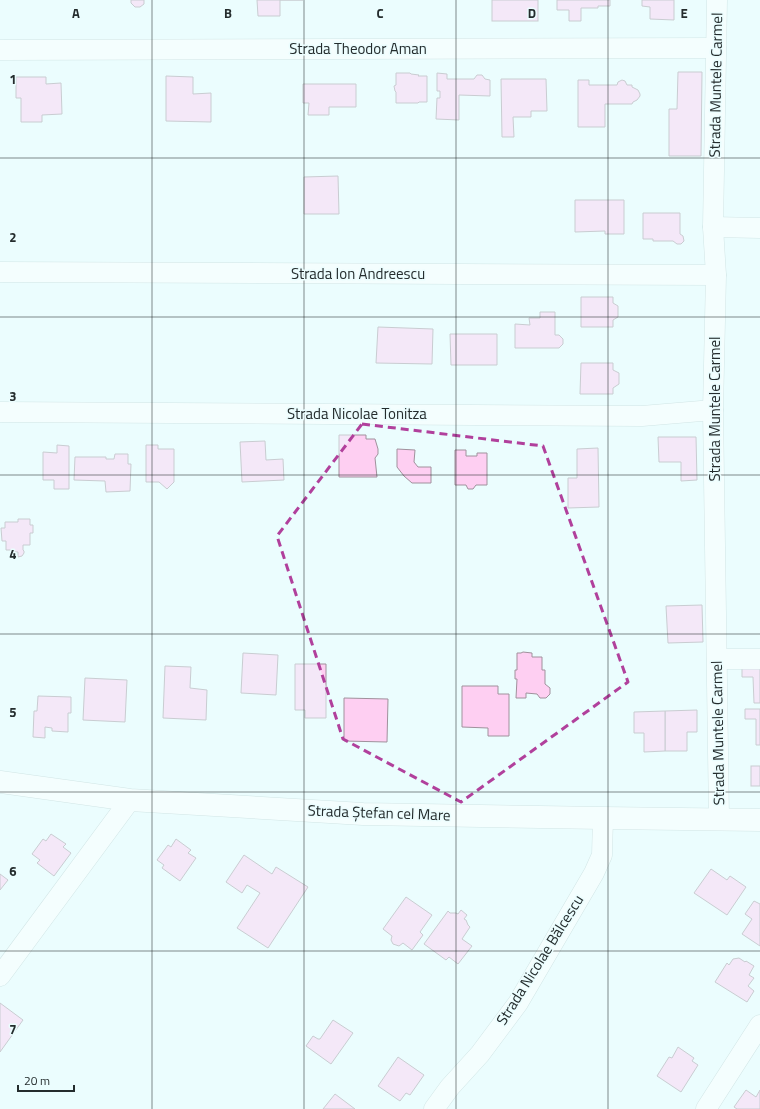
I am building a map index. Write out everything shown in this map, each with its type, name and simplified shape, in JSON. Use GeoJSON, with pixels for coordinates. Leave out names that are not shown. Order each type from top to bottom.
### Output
{"type":"FeatureCollection","features":[{"type":"Feature","properties":{"kind":"street","name":"Strada Muntele Carmel"},"geometry":{"type":"LineString","coordinates":[[717,0],[714,227],[716,275],[713,410],[719,819]]}},
{"type":"Feature","properties":{"kind":"street","name":"Strada Theodor Aman"},"geometry":{"type":"LineString","coordinates":[[0,50],[716,48]]}},
{"type":"Feature","properties":{"kind":"street"},"geometry":{"type":"LineString","coordinates":[[714,227],[760,228]]}},
{"type":"Feature","properties":{"kind":"street","name":"Strada Ion Andreescu"},"geometry":{"type":"LineString","coordinates":[[0,272],[716,275]]}},
{"type":"Feature","properties":{"kind":"street","name":"Strada Nicolae Tonitza"},"geometry":{"type":"LineString","coordinates":[[0,412],[642,416],[713,410]]}},
{"type":"Feature","properties":{"kind":"street"},"geometry":{"type":"LineString","coordinates":[[717,659],[760,659]]}},
{"type":"Feature","properties":{"kind":"street","name":"Strada Ștefan cel Mare"},"geometry":{"type":"LineString","coordinates":[[0,782],[130,800],[363,814],[760,820]]}},
{"type":"Feature","properties":{"kind":"street"},"geometry":{"type":"LineString","coordinates":[[0,976],[130,800]]}},
{"type":"Feature","properties":{"kind":"street","name":"Strada Nicolae Bălcescu"},"geometry":{"type":"LineString","coordinates":[[434,1109],[450,1087],[480,1054],[518,1003],[590,880],[602,855],[603,818]]}},
{"type":"Feature","properties":{"kind":"street"},"geometry":{"type":"LineString","coordinates":[[706,1109],[760,1025]]}},
{"type":"Feature","properties":{"kind":"highlighted area"},"geometry":{"type":"Polygon","coordinates":[[[362,424],[543,446],[628,682],[461,802],[343,739],[277,536],[362,424]]]}},
{"type":"Feature","properties":{"kind":"building"},"geometry":{"type":"Polygon","coordinates":[[[131,0],[144,0],[144,4],[140,7],[135,7],[131,3],[131,0]]]}},
{"type":"Feature","properties":{"kind":"building"},"geometry":{"type":"Polygon","coordinates":[[[257,0],[280,0],[280,16],[258,16],[257,0]]]}},
{"type":"Feature","properties":{"kind":"building"},"geometry":{"type":"Polygon","coordinates":[[[492,0],[538,0],[538,21],[492,21],[492,0]]]}},
{"type":"Feature","properties":{"kind":"building"},"geometry":{"type":"Polygon","coordinates":[[[557,0],[610,0],[610,6],[581,8],[581,21],[569,21],[569,10],[557,10],[557,0]]]}},
{"type":"Feature","properties":{"kind":"building"},"geometry":{"type":"Polygon","coordinates":[[[642,0],[674,0],[674,20],[650,19],[650,7],[642,6],[642,0]]]}},
{"type":"Feature","properties":{"kind":"building"},"geometry":{"type":"Polygon","coordinates":[[[678,72],[702,72],[701,156],[669,156],[669,109],[677,109],[678,72]]]}},
{"type":"Feature","properties":{"kind":"building"},"geometry":{"type":"Polygon","coordinates":[[[396,73],[410,73],[419,75],[418,76],[427,76],[427,102],[396,103],[396,92],[394,86],[396,85],[396,73]]]}},
{"type":"Feature","properties":{"kind":"building"},"geometry":{"type":"Polygon","coordinates":[[[437,73],[447,74],[447,79],[474,79],[477,75],[482,75],[485,79],[490,80],[490,96],[459,95],[459,120],[436,119],[437,98],[440,98],[440,91],[437,91],[437,73]]]}},
{"type":"Feature","properties":{"kind":"building"},"geometry":{"type":"Polygon","coordinates":[[[166,76],[193,77],[193,94],[211,93],[211,122],[166,121],[166,76]]]}},
{"type":"Feature","properties":{"kind":"building"},"geometry":{"type":"Polygon","coordinates":[[[16,77],[46,77],[46,84],[61,83],[62,114],[42,115],[42,122],[21,122],[21,98],[16,98],[16,77]]]}},
{"type":"Feature","properties":{"kind":"building"},"geometry":{"type":"Polygon","coordinates":[[[501,79],[546,79],[547,111],[531,111],[531,117],[513,117],[514,137],[502,137],[501,79]]]}},
{"type":"Feature","properties":{"kind":"building"},"geometry":{"type":"Polygon","coordinates":[[[578,80],[589,80],[589,85],[617,85],[618,82],[622,80],[625,81],[627,85],[632,85],[632,87],[638,90],[640,96],[632,104],[605,104],[605,127],[578,127],[578,80]]]}},
{"type":"Feature","properties":{"kind":"building"},"geometry":{"type":"Polygon","coordinates":[[[303,84],[356,84],[356,107],[329,107],[329,115],[308,115],[309,103],[303,103],[303,84]]]}},
{"type":"Feature","properties":{"kind":"building"},"geometry":{"type":"Polygon","coordinates":[[[338,176],[339,214],[304,214],[304,177],[338,176]]]}},
{"type":"Feature","properties":{"kind":"building"},"geometry":{"type":"Polygon","coordinates":[[[575,200],[624,200],[624,234],[605,234],[605,231],[575,232],[575,200]]]}},
{"type":"Feature","properties":{"kind":"building"},"geometry":{"type":"Polygon","coordinates":[[[643,213],[680,213],[680,234],[683,236],[684,241],[681,244],[677,244],[673,241],[653,241],[653,239],[643,239],[643,213]]]}},
{"type":"Feature","properties":{"kind":"building"},"geometry":{"type":"Polygon","coordinates":[[[581,297],[613,297],[613,303],[618,306],[618,317],[613,320],[613,327],[581,327],[581,297]]]}},
{"type":"Feature","properties":{"kind":"building"},"geometry":{"type":"Polygon","coordinates":[[[540,312],[555,312],[555,335],[559,335],[563,339],[563,344],[559,348],[515,348],[515,324],[530,325],[529,318],[540,318],[540,312]]]}},
{"type":"Feature","properties":{"kind":"building"},"geometry":{"type":"Polygon","coordinates":[[[378,327],[433,329],[432,364],[376,363],[378,327]]]}},
{"type":"Feature","properties":{"kind":"building"},"geometry":{"type":"Polygon","coordinates":[[[450,334],[497,334],[497,365],[451,365],[450,334]]]}},
{"type":"Feature","properties":{"kind":"building"},"geometry":{"type":"Polygon","coordinates":[[[581,363],[613,363],[613,370],[619,373],[619,384],[613,388],[613,394],[580,394],[581,363]]]}},
{"type":"Feature","properties":{"kind":"building"},"geometry":{"type":"Polygon","coordinates":[[[339,435],[366,435],[366,439],[375,439],[378,449],[378,454],[375,458],[377,477],[339,477],[339,435]]]}},
{"type":"Feature","properties":{"kind":"building"},"geometry":{"type":"Polygon","coordinates":[[[658,437],[696,437],[697,480],[681,481],[681,462],[659,462],[658,437]]]}},
{"type":"Feature","properties":{"kind":"building"},"geometry":{"type":"Polygon","coordinates":[[[265,441],[266,460],[283,459],[284,480],[242,482],[240,442],[265,441]]]}},
{"type":"Feature","properties":{"kind":"building"},"geometry":{"type":"Polygon","coordinates":[[[57,445],[69,446],[69,489],[54,489],[54,480],[43,480],[43,452],[57,453],[57,445]]]}},
{"type":"Feature","properties":{"kind":"building"},"geometry":{"type":"Polygon","coordinates":[[[146,445],[158,445],[158,449],[174,449],[174,482],[167,489],[159,482],[146,482],[146,445]]]}},
{"type":"Feature","properties":{"kind":"building"},"geometry":{"type":"Polygon","coordinates":[[[598,448],[599,507],[568,508],[568,478],[577,478],[577,449],[598,448]]]}},
{"type":"Feature","properties":{"kind":"building"},"geometry":{"type":"Polygon","coordinates":[[[397,449],[415,450],[414,462],[418,467],[431,467],[431,483],[412,483],[404,476],[397,467],[397,449]]]}},
{"type":"Feature","properties":{"kind":"building"},"geometry":{"type":"Polygon","coordinates":[[[455,450],[466,450],[466,456],[477,456],[477,453],[487,453],[487,485],[476,485],[473,489],[468,489],[466,485],[455,485],[455,450]]]}},
{"type":"Feature","properties":{"kind":"building"},"geometry":{"type":"Polygon","coordinates":[[[115,454],[128,454],[128,464],[131,464],[130,491],[106,492],[105,481],[74,480],[75,457],[106,457],[106,459],[114,459],[115,454]]]}},
{"type":"Feature","properties":{"kind":"building"},"geometry":{"type":"Polygon","coordinates":[[[18,519],[30,519],[30,525],[33,525],[33,533],[30,533],[30,545],[23,545],[24,553],[22,556],[18,557],[18,552],[15,552],[14,550],[6,550],[6,541],[2,541],[1,528],[5,528],[5,522],[18,522],[18,519]]]}},
{"type":"Feature","properties":{"kind":"building"},"geometry":{"type":"Polygon","coordinates":[[[702,605],[703,642],[668,643],[666,606],[702,605]]]}},
{"type":"Feature","properties":{"kind":"building"},"geometry":{"type":"Polygon","coordinates":[[[243,653],[278,655],[276,695],[241,693],[243,653]]]}},
{"type":"Feature","properties":{"kind":"building"},"geometry":{"type":"Polygon","coordinates":[[[517,653],[532,653],[532,657],[542,657],[542,670],[545,670],[545,684],[550,688],[550,694],[546,698],[540,698],[537,694],[526,693],[526,698],[516,698],[517,679],[515,679],[515,670],[517,670],[517,653]]]}},
{"type":"Feature","properties":{"kind":"building"},"geometry":{"type":"Polygon","coordinates":[[[295,664],[326,664],[326,718],[305,718],[305,710],[295,710],[295,664]]]}},
{"type":"Feature","properties":{"kind":"building"},"geometry":{"type":"Polygon","coordinates":[[[165,666],[191,667],[190,688],[207,690],[206,720],[163,718],[165,666]]]}},
{"type":"Feature","properties":{"kind":"building"},"geometry":{"type":"Polygon","coordinates":[[[742,667],[760,667],[760,703],[754,703],[753,677],[742,677],[742,667]]]}},
{"type":"Feature","properties":{"kind":"building"},"geometry":{"type":"Polygon","coordinates":[[[85,678],[127,680],[125,722],[83,720],[85,678]]]}},
{"type":"Feature","properties":{"kind":"building"},"geometry":{"type":"Polygon","coordinates":[[[462,686],[498,686],[498,694],[509,694],[509,736],[488,736],[488,728],[462,727],[462,686]]]}},
{"type":"Feature","properties":{"kind":"building"},"geometry":{"type":"Polygon","coordinates":[[[38,696],[71,697],[71,713],[68,713],[68,732],[52,731],[52,728],[45,727],[45,738],[33,737],[34,711],[37,711],[38,696]]]}},
{"type":"Feature","properties":{"kind":"building"},"geometry":{"type":"Polygon","coordinates":[[[344,698],[388,699],[387,742],[344,741],[344,698]]]}},
{"type":"Feature","properties":{"kind":"building"},"geometry":{"type":"Polygon","coordinates":[[[745,709],[760,709],[760,745],[756,745],[756,719],[745,719],[745,709]]]}},
{"type":"Feature","properties":{"kind":"building"},"geometry":{"type":"Polygon","coordinates":[[[697,710],[697,732],[687,732],[687,751],[665,751],[665,711],[697,710]]]}},
{"type":"Feature","properties":{"kind":"building"},"geometry":{"type":"Polygon","coordinates":[[[665,711],[665,751],[644,752],[644,733],[634,733],[634,712],[665,711]]]}},
{"type":"Feature","properties":{"kind":"building"},"geometry":{"type":"Polygon","coordinates":[[[751,766],[760,766],[760,786],[751,786],[751,766]]]}},
{"type":"Feature","properties":{"kind":"building"},"geometry":{"type":"Polygon","coordinates":[[[51,834],[66,844],[63,847],[71,853],[54,876],[37,863],[40,860],[32,854],[43,839],[46,841],[51,834]]]}},
{"type":"Feature","properties":{"kind":"building"},"geometry":{"type":"Polygon","coordinates":[[[176,839],[191,850],[188,853],[196,858],[180,881],[162,868],[164,865],[157,860],[168,845],[171,847],[176,839]]]}},
{"type":"Feature","properties":{"kind":"building"},"geometry":{"type":"Polygon","coordinates":[[[244,855],[272,874],[276,867],[308,887],[268,948],[237,928],[260,893],[247,885],[242,893],[226,882],[244,855]]]}},
{"type":"Feature","properties":{"kind":"building"},"geometry":{"type":"Polygon","coordinates":[[[711,869],[727,880],[730,876],[746,887],[727,915],[694,893],[711,869]]]}},
{"type":"Feature","properties":{"kind":"building"},"geometry":{"type":"Polygon","coordinates":[[[0,874],[8,880],[0,890],[0,874]]]}},
{"type":"Feature","properties":{"kind":"building"},"geometry":{"type":"Polygon","coordinates":[[[406,897],[432,915],[420,932],[423,935],[412,950],[403,943],[399,946],[393,944],[391,940],[392,936],[383,929],[406,897]]]}},
{"type":"Feature","properties":{"kind":"building"},"geometry":{"type":"Polygon","coordinates":[[[754,901],[760,904],[760,946],[742,934],[752,919],[745,914],[754,901]]]}},
{"type":"Feature","properties":{"kind":"building"},"geometry":{"type":"Polygon","coordinates":[[[461,910],[467,915],[464,919],[470,927],[462,939],[472,946],[458,964],[449,957],[446,960],[424,944],[448,911],[450,913],[458,914],[461,910]]]}},
{"type":"Feature","properties":{"kind":"building"},"geometry":{"type":"Polygon","coordinates":[[[739,958],[754,966],[749,975],[754,978],[748,986],[754,991],[747,1002],[715,982],[727,963],[729,965],[733,959],[739,958]]]}},
{"type":"Feature","properties":{"kind":"building"},"geometry":{"type":"Polygon","coordinates":[[[0,1003],[23,1020],[0,1052],[0,1003]]]}},
{"type":"Feature","properties":{"kind":"building"},"geometry":{"type":"Polygon","coordinates":[[[333,1020],[353,1033],[331,1064],[306,1046],[313,1036],[320,1039],[333,1020]]]}},
{"type":"Feature","properties":{"kind":"building"},"geometry":{"type":"Polygon","coordinates":[[[678,1047],[694,1058],[692,1061],[698,1065],[681,1092],[657,1076],[669,1057],[672,1058],[678,1047]]]}},
{"type":"Feature","properties":{"kind":"building"},"geometry":{"type":"Polygon","coordinates":[[[398,1057],[424,1075],[410,1095],[406,1093],[400,1101],[378,1086],[398,1057]]]}},
{"type":"Feature","properties":{"kind":"building"},"geometry":{"type":"Polygon","coordinates":[[[746,1090],[756,1097],[760,1090],[760,1109],[737,1109],[734,1107],[746,1090]]]}},
{"type":"Feature","properties":{"kind":"building"},"geometry":{"type":"Polygon","coordinates":[[[335,1094],[355,1109],[323,1109],[335,1094]]]}}]}
